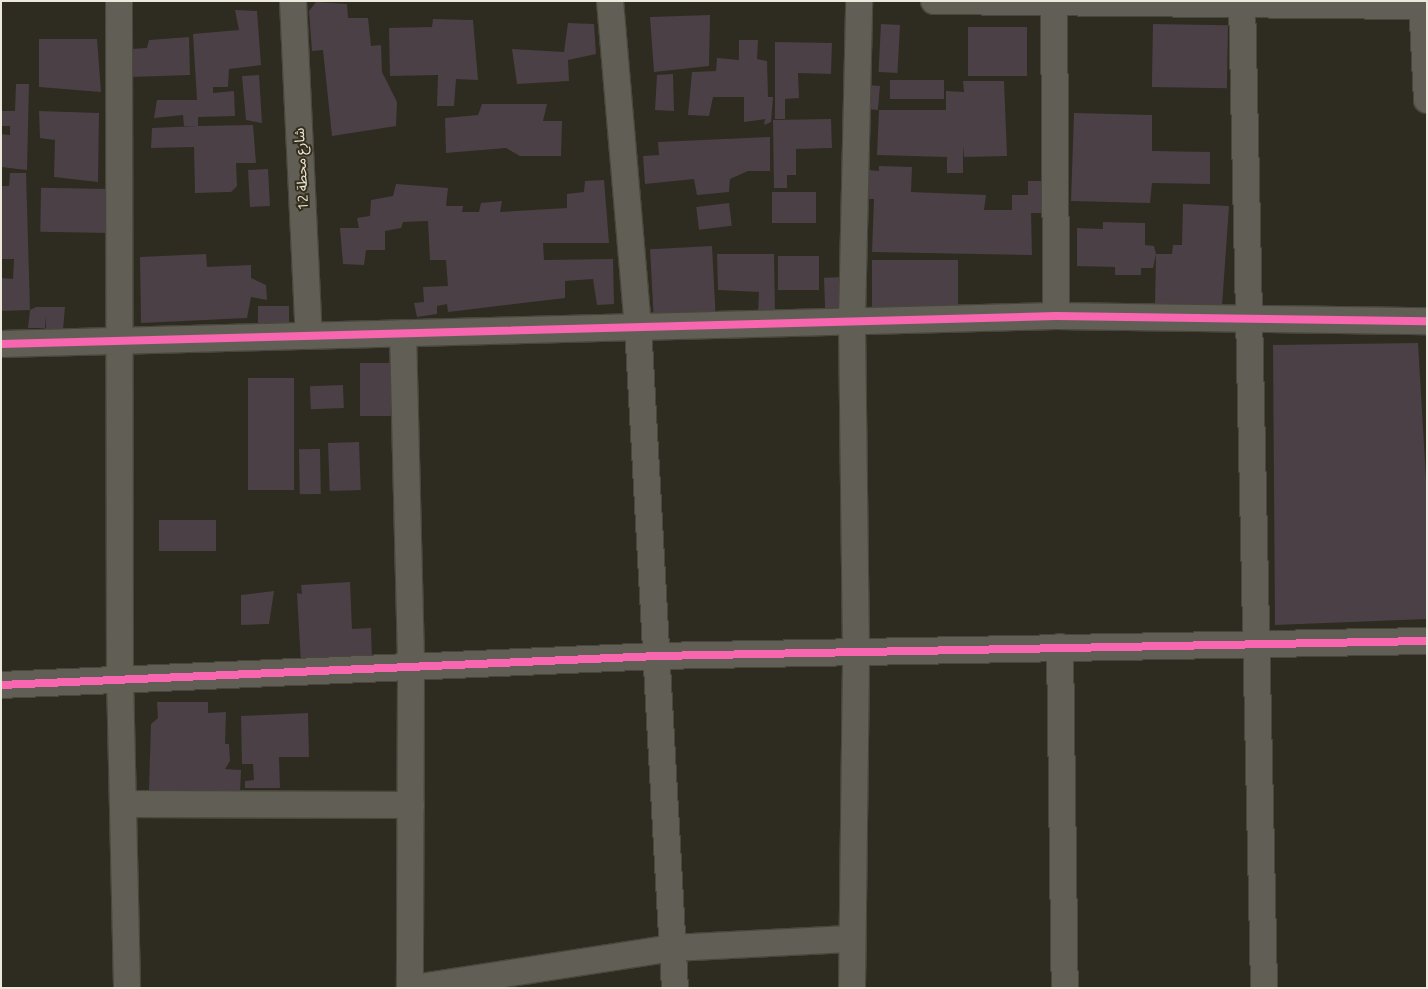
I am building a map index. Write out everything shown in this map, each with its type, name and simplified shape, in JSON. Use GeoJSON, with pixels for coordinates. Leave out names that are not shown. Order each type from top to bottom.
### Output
{"type":"FeatureCollection","features":[{"type":"Feature","properties":{"kind":"street"},"geometry":{"type":"LineString","coordinates":[[119,1],[120,677],[127,988]]}},
{"type":"Feature","properties":{"kind":"street","name":"شارع محطة 12"},"geometry":{"type":"LineString","coordinates":[[293,1],[309,336]]}},
{"type":"Feature","properties":{"kind":"street"},"geometry":{"type":"LineString","coordinates":[[610,1],[638,325],[675,988]]}},
{"type":"Feature","properties":{"kind":"street"},"geometry":{"type":"LineString","coordinates":[[852,988],[849,940],[856,651],[852,319],[860,1]]}},
{"type":"Feature","properties":{"kind":"street"},"geometry":{"type":"LineString","coordinates":[[934,1],[1424,5],[1427,100]]}},
{"type":"Feature","properties":{"kind":"street"},"geometry":{"type":"LineString","coordinates":[[1054,2],[1056,316]]}},
{"type":"Feature","properties":{"kind":"street"},"geometry":{"type":"LineString","coordinates":[[1242,3],[1260,645],[1264,988]]}},
{"type":"Feature","properties":{"kind":"street"},"geometry":{"type":"LineString","coordinates":[[1,344],[852,319],[1056,316],[1250,317],[1427,321]]}},
{"type":"Feature","properties":{"kind":"street"},"geometry":{"type":"LineString","coordinates":[[403,333],[411,666],[412,988],[672,948],[849,940]]}},
{"type":"Feature","properties":{"kind":"street"},"geometry":{"type":"LineString","coordinates":[[1,685],[120,677],[657,656],[1427,641]]}},
{"type":"Feature","properties":{"kind":"street"},"geometry":{"type":"LineString","coordinates":[[1060,647],[1065,988]]}},
{"type":"Feature","properties":{"kind":"street"},"geometry":{"type":"LineString","coordinates":[[124,804],[411,805]]}},
{"type":"Feature","properties":{"kind":"building"},"geometry":{"type":"Polygon","coordinates":[[[316,2],[347,4],[348,18],[368,18],[371,46],[381,45],[382,72],[397,102],[396,126],[332,136],[323,50],[312,51],[309,11],[316,2]]]}},
{"type":"Feature","properties":{"kind":"building"},"geometry":{"type":"Polygon","coordinates":[[[235,10],[257,11],[261,65],[229,69],[228,87],[213,87],[213,93],[234,91],[235,116],[198,117],[198,126],[184,126],[183,115],[154,118],[157,100],[197,100],[193,34],[239,30],[235,10]]]}},
{"type":"Feature","properties":{"kind":"building"},"geometry":{"type":"Polygon","coordinates":[[[710,15],[709,66],[654,72],[650,17],[710,15]]]}},
{"type":"Feature","properties":{"kind":"building"},"geometry":{"type":"Polygon","coordinates":[[[433,19],[473,20],[478,80],[456,79],[454,106],[437,106],[438,75],[390,76],[389,28],[432,27],[433,19]]]}},
{"type":"Feature","properties":{"kind":"building"},"geometry":{"type":"Polygon","coordinates":[[[568,23],[594,24],[596,54],[568,60],[569,81],[517,84],[512,49],[564,52],[568,23]]]}},
{"type":"Feature","properties":{"kind":"building"},"geometry":{"type":"Polygon","coordinates":[[[881,24],[900,25],[897,73],[878,72],[881,24]]]}},
{"type":"Feature","properties":{"kind":"building"},"geometry":{"type":"Polygon","coordinates":[[[1153,24],[1228,25],[1227,88],[1152,87],[1153,24]]]}},
{"type":"Feature","properties":{"kind":"building"},"geometry":{"type":"Polygon","coordinates":[[[968,27],[1027,27],[1027,76],[968,76],[968,27]]]}},
{"type":"Feature","properties":{"kind":"building"},"geometry":{"type":"Polygon","coordinates":[[[189,37],[190,75],[130,77],[131,49],[147,48],[149,40],[189,37]]]}},
{"type":"Feature","properties":{"kind":"building"},"geometry":{"type":"Polygon","coordinates":[[[39,39],[97,39],[101,92],[39,87],[39,39]]]}},
{"type":"Feature","properties":{"kind":"building"},"geometry":{"type":"Polygon","coordinates":[[[739,40],[758,40],[757,59],[767,61],[768,97],[773,97],[771,122],[764,125],[765,119],[744,122],[744,97],[713,97],[709,116],[688,115],[692,72],[716,71],[717,58],[739,60],[739,40]]]}},
{"type":"Feature","properties":{"kind":"building"},"geometry":{"type":"Polygon","coordinates":[[[775,42],[832,43],[831,74],[798,73],[799,98],[785,99],[785,119],[775,119],[775,42]]]}},
{"type":"Feature","properties":{"kind":"building"},"geometry":{"type":"Polygon","coordinates":[[[673,74],[674,111],[655,110],[657,75],[673,74]]]}},
{"type":"Feature","properties":{"kind":"building"},"geometry":{"type":"Polygon","coordinates":[[[259,75],[262,123],[246,120],[242,76],[259,75]]]}},
{"type":"Feature","properties":{"kind":"building"},"geometry":{"type":"Polygon","coordinates":[[[890,80],[944,80],[944,99],[890,99],[890,80]]]}},
{"type":"Feature","properties":{"kind":"building"},"geometry":{"type":"Polygon","coordinates":[[[963,81],[1004,81],[1007,156],[964,157],[963,145],[963,173],[947,173],[947,157],[877,155],[879,110],[946,110],[946,91],[964,92],[963,81]]]}},
{"type":"Feature","properties":{"kind":"building"},"geometry":{"type":"Polygon","coordinates":[[[16,84],[29,84],[27,170],[1,167],[1,134],[10,135],[10,126],[1,126],[1,111],[15,111],[16,84]]]}},
{"type":"Feature","properties":{"kind":"building"},"geometry":{"type":"Polygon","coordinates":[[[868,85],[880,86],[878,110],[866,109],[868,85]]]}},
{"type":"Feature","properties":{"kind":"building"},"geometry":{"type":"Polygon","coordinates":[[[482,104],[547,104],[543,121],[562,121],[561,156],[520,156],[506,148],[446,153],[445,118],[478,115],[482,104]]]}},
{"type":"Feature","properties":{"kind":"building"},"geometry":{"type":"Polygon","coordinates":[[[39,111],[99,113],[98,182],[54,177],[55,140],[40,138],[39,111]]]}},
{"type":"Feature","properties":{"kind":"building"},"geometry":{"type":"Polygon","coordinates":[[[1074,113],[1152,115],[1152,151],[1210,152],[1210,184],[1152,183],[1150,203],[1071,201],[1074,113]]]}},
{"type":"Feature","properties":{"kind":"building"},"geometry":{"type":"Polygon","coordinates":[[[831,119],[832,148],[796,149],[796,175],[787,175],[787,188],[774,188],[773,120],[831,119]]]}},
{"type":"Feature","properties":{"kind":"building"},"geometry":{"type":"Polygon","coordinates":[[[253,125],[256,163],[236,163],[237,186],[231,192],[195,193],[194,147],[151,148],[152,128],[253,125]]]}},
{"type":"Feature","properties":{"kind":"building"},"geometry":{"type":"Polygon","coordinates":[[[770,137],[770,171],[748,171],[730,179],[729,192],[697,195],[694,179],[645,184],[643,156],[659,155],[658,142],[770,137]]]}},
{"type":"Feature","properties":{"kind":"building"},"geometry":{"type":"Polygon","coordinates":[[[879,166],[912,167],[911,192],[986,195],[984,210],[1012,210],[1012,195],[1028,195],[1028,181],[1045,181],[1045,213],[1031,213],[1032,255],[872,252],[874,199],[866,199],[868,170],[879,171],[879,166]]]}},
{"type":"Feature","properties":{"kind":"building"},"geometry":{"type":"Polygon","coordinates":[[[268,169],[270,206],[250,207],[248,170],[268,169]]]}},
{"type":"Feature","properties":{"kind":"building"},"geometry":{"type":"Polygon","coordinates":[[[10,173],[26,173],[30,310],[1,311],[1,278],[13,279],[14,259],[1,259],[1,186],[9,186],[10,173]]]}},
{"type":"Feature","properties":{"kind":"building"},"geometry":{"type":"Polygon","coordinates":[[[604,180],[609,243],[543,243],[544,260],[613,259],[614,304],[597,305],[593,279],[565,281],[565,298],[448,312],[447,304],[437,306],[437,314],[417,317],[414,303],[424,302],[423,287],[448,286],[446,260],[430,260],[428,221],[403,222],[401,228],[385,231],[385,250],[366,250],[364,265],[343,264],[340,228],[359,228],[357,218],[370,216],[371,200],[393,196],[396,184],[448,188],[446,206],[463,206],[462,212],[479,212],[481,203],[502,201],[500,212],[567,208],[567,194],[584,192],[585,181],[604,180]]]}},
{"type":"Feature","properties":{"kind":"building"},"geometry":{"type":"Polygon","coordinates":[[[41,188],[109,189],[108,233],[40,232],[41,188]]]}},
{"type":"Feature","properties":{"kind":"building"},"geometry":{"type":"Polygon","coordinates":[[[772,192],[816,192],[816,223],[772,223],[772,192]]]}},
{"type":"Feature","properties":{"kind":"building"},"geometry":{"type":"Polygon","coordinates":[[[729,203],[732,226],[699,230],[696,207],[729,203]]]}},
{"type":"Feature","properties":{"kind":"building"},"geometry":{"type":"Polygon","coordinates":[[[1183,204],[1229,206],[1222,306],[1155,304],[1156,254],[1172,254],[1173,245],[1182,245],[1183,204]]]}},
{"type":"Feature","properties":{"kind":"building"},"geometry":{"type":"Polygon","coordinates":[[[1103,222],[1145,223],[1145,245],[1154,246],[1156,254],[1153,268],[1141,268],[1141,275],[1115,275],[1115,267],[1077,266],[1077,228],[1103,229],[1103,222]]]}},
{"type":"Feature","properties":{"kind":"building"},"geometry":{"type":"Polygon","coordinates":[[[712,246],[716,316],[654,319],[650,249],[712,246]]]}},
{"type":"Feature","properties":{"kind":"building"},"geometry":{"type":"Polygon","coordinates":[[[206,254],[207,267],[251,265],[251,278],[266,285],[267,300],[251,297],[247,318],[141,323],[140,257],[206,254]]]}},
{"type":"Feature","properties":{"kind":"building"},"geometry":{"type":"Polygon","coordinates":[[[717,254],[774,254],[775,313],[758,313],[759,292],[718,290],[717,254]]]}},
{"type":"Feature","properties":{"kind":"building"},"geometry":{"type":"Polygon","coordinates":[[[778,256],[819,256],[819,290],[778,290],[778,256]]]}},
{"type":"Feature","properties":{"kind":"building"},"geometry":{"type":"Polygon","coordinates":[[[872,260],[958,260],[958,312],[872,312],[872,260]]]}},
{"type":"Feature","properties":{"kind":"building"},"geometry":{"type":"Polygon","coordinates":[[[846,277],[847,313],[825,314],[824,278],[846,277]]]}},
{"type":"Feature","properties":{"kind":"building"},"geometry":{"type":"Polygon","coordinates":[[[258,306],[289,306],[289,331],[258,331],[258,306]]]}},
{"type":"Feature","properties":{"kind":"building"},"geometry":{"type":"Polygon","coordinates":[[[36,307],[65,307],[63,330],[46,330],[46,316],[45,328],[28,328],[30,310],[36,307]]]}},
{"type":"Feature","properties":{"kind":"building"},"geometry":{"type":"Polygon","coordinates":[[[1418,343],[1427,496],[1427,619],[1275,625],[1273,345],[1418,343]]]}},
{"type":"Feature","properties":{"kind":"building"},"geometry":{"type":"Polygon","coordinates":[[[360,363],[397,363],[397,416],[360,416],[360,363]]]}},
{"type":"Feature","properties":{"kind":"building"},"geometry":{"type":"Polygon","coordinates":[[[248,378],[294,378],[294,490],[248,490],[248,378]]]}},
{"type":"Feature","properties":{"kind":"building"},"geometry":{"type":"Polygon","coordinates":[[[343,385],[344,408],[311,409],[310,386],[343,385]]]}},
{"type":"Feature","properties":{"kind":"building"},"geometry":{"type":"Polygon","coordinates":[[[359,442],[361,490],[330,491],[328,443],[359,442]]]}},
{"type":"Feature","properties":{"kind":"building"},"geometry":{"type":"Polygon","coordinates":[[[299,449],[320,449],[321,494],[300,494],[299,449]]]}},
{"type":"Feature","properties":{"kind":"building"},"geometry":{"type":"Polygon","coordinates":[[[159,520],[216,520],[216,551],[159,551],[159,520]]]}},
{"type":"Feature","properties":{"kind":"building"},"geometry":{"type":"Polygon","coordinates":[[[350,582],[352,629],[371,628],[372,660],[301,664],[297,593],[302,594],[301,585],[350,582]]]}},
{"type":"Feature","properties":{"kind":"building"},"geometry":{"type":"Polygon","coordinates":[[[274,591],[269,624],[241,625],[241,595],[274,591]]]}},
{"type":"Feature","properties":{"kind":"building"},"geometry":{"type":"Polygon","coordinates":[[[157,702],[208,702],[208,713],[226,712],[225,744],[229,744],[230,761],[225,769],[241,770],[240,793],[149,790],[151,724],[158,718],[157,702]]]}},
{"type":"Feature","properties":{"kind":"building"},"geometry":{"type":"Polygon","coordinates":[[[308,713],[309,757],[279,757],[280,788],[245,788],[245,781],[254,780],[253,764],[242,764],[241,716],[308,713]]]}},
{"type":"Feature","properties":{"kind":"cycle path"},"geometry":{"type":"LineString","coordinates":[[1,344],[1056,316],[1427,321]]}},
{"type":"Feature","properties":{"kind":"cycle path"},"geometry":{"type":"LineString","coordinates":[[1,685],[657,656],[1427,641]]}}]}
